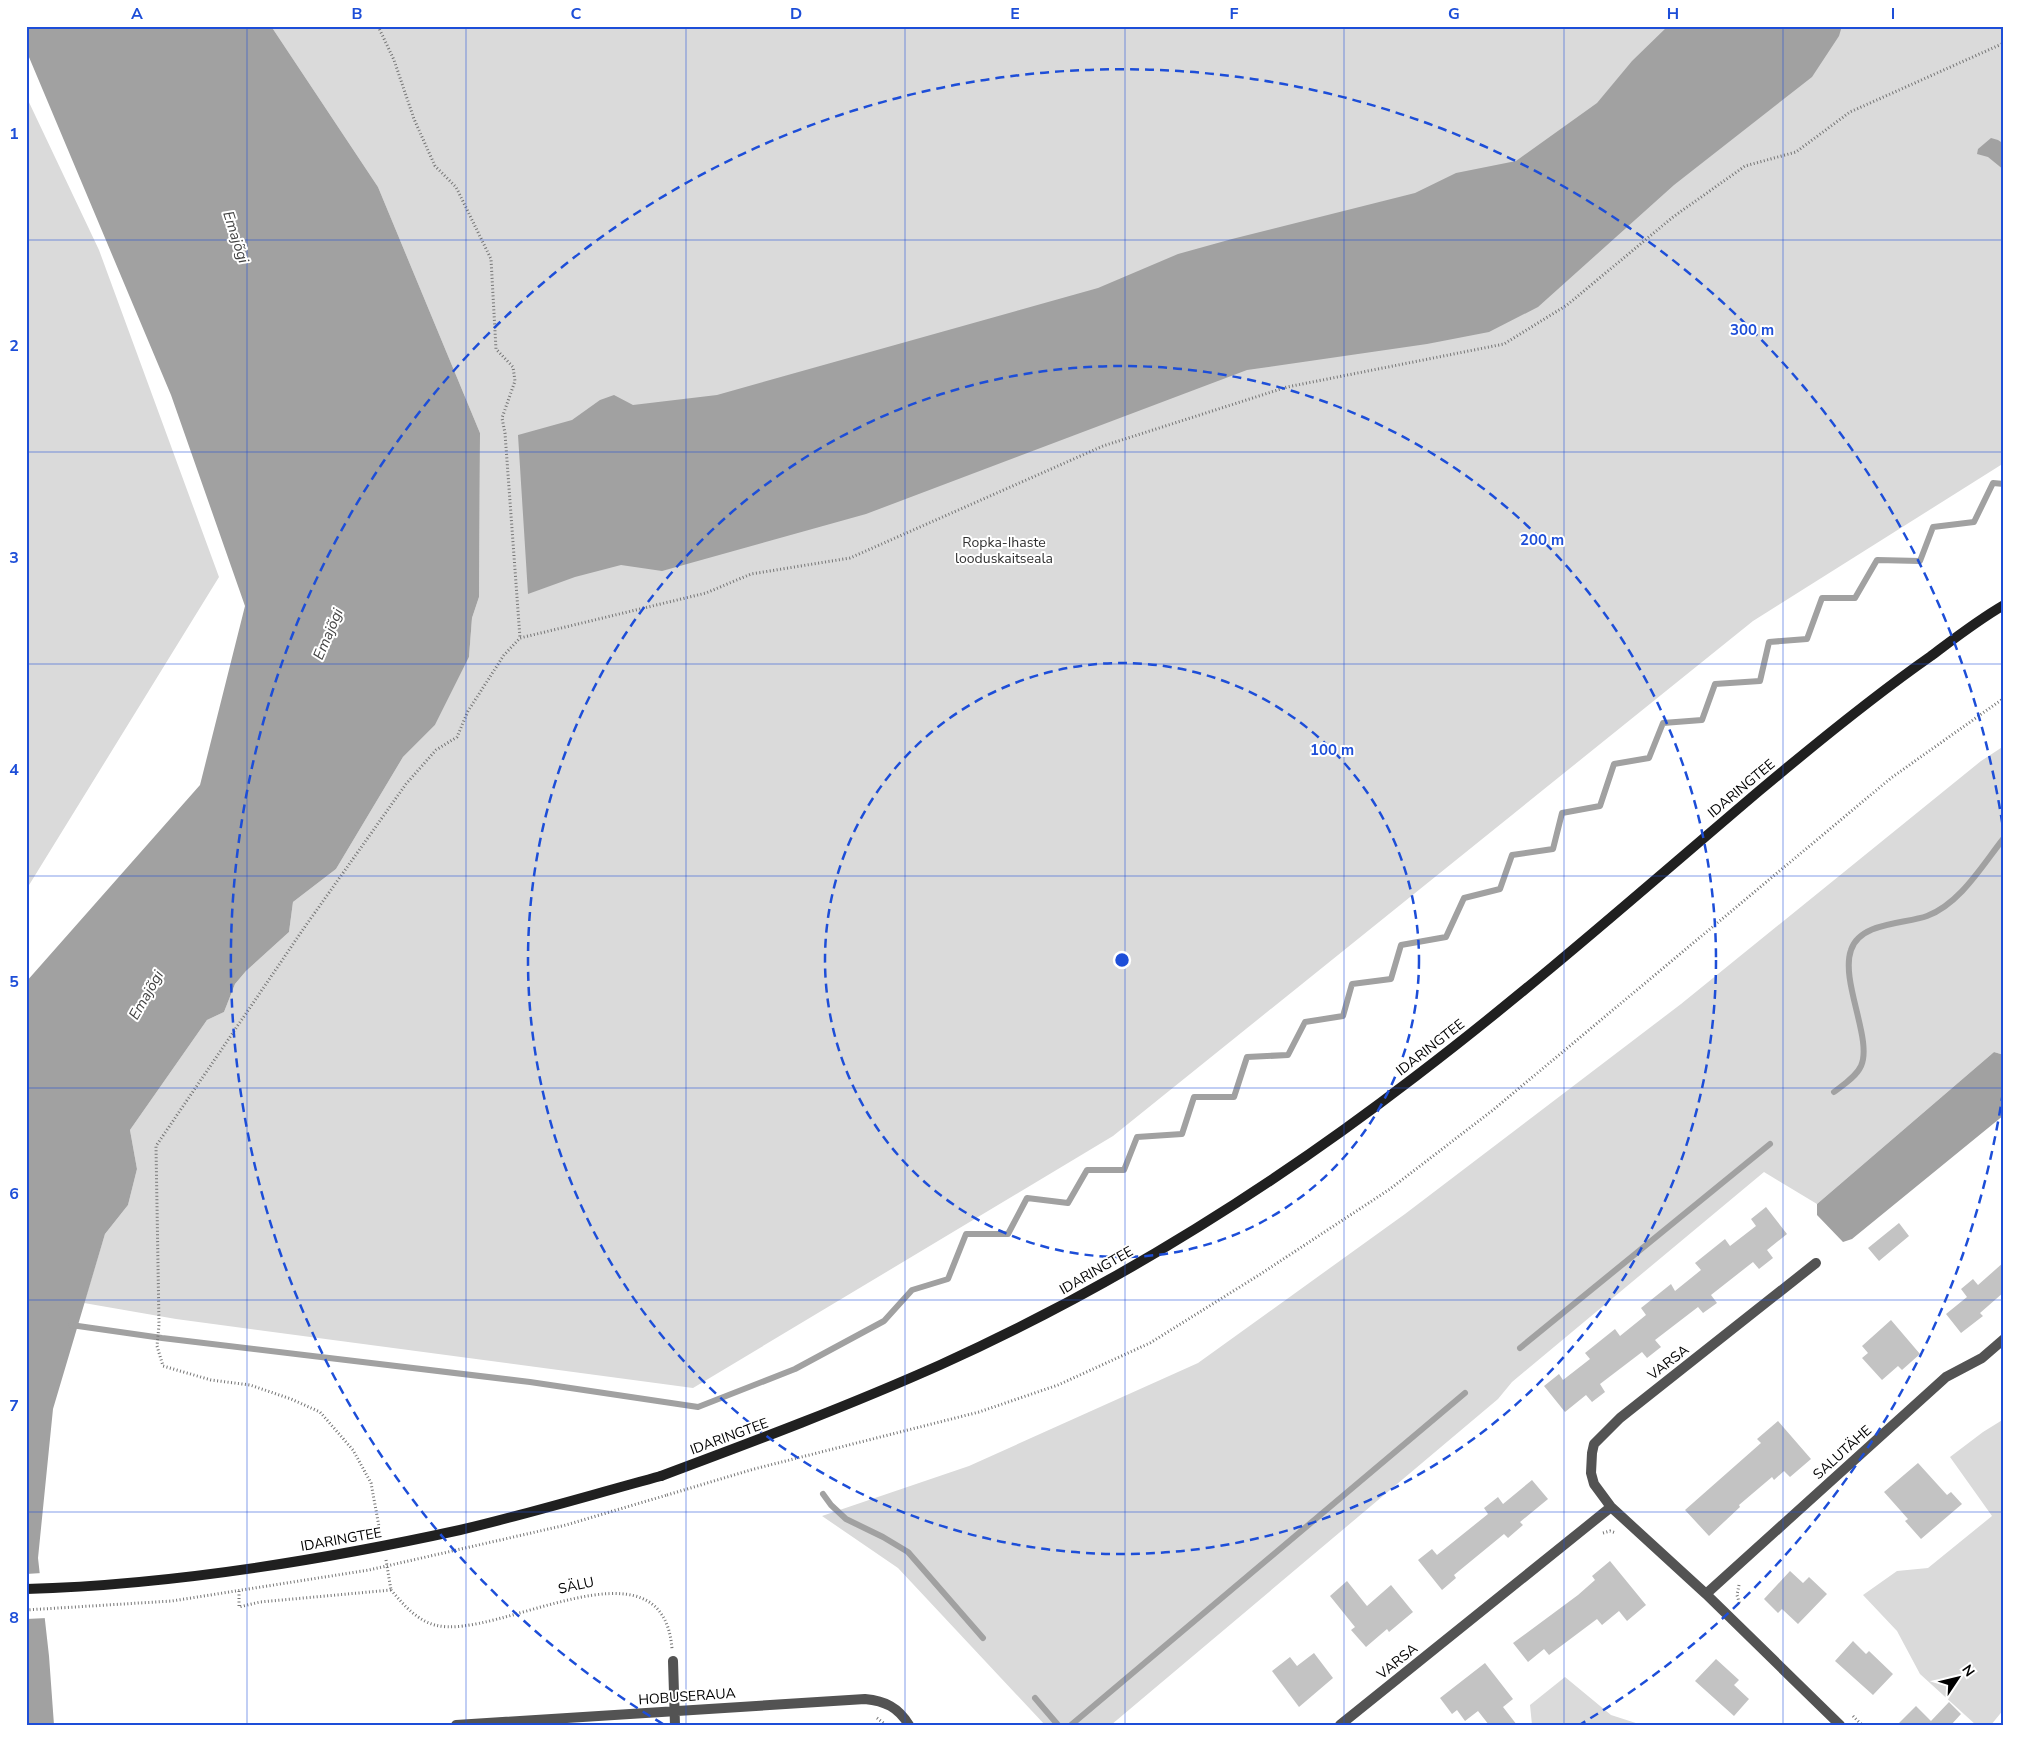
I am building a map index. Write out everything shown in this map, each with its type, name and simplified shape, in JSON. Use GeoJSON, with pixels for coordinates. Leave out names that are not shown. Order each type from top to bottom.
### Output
{"type":"FeatureCollection","features":[{"type":"Feature","properties":{"kind":"main road","name":"IDARINGTEE"},"geometry":{"type":"LineString","coordinates":[[26,1590],[168,1580],[358,1551],[461,1529],[661,1476],[811,1420],[951,1360],[1058,1307],[1182,1237],[1299,1161],[1417,1076],[1512,999],[1790,765],[1882,691],[2004,605]]}},
{"type":"Feature","properties":{"kind":"street","name":"VARSA"},"geometry":{"type":"LineString","coordinates":[[1816,1262],[1620,1418],[1594,1444],[1592,1473],[1594,1484],[1611,1506],[1706,1594],[1840,1725]]}},
{"type":"Feature","properties":{"kind":"street","name":"SALUTÄHE"},"geometry":{"type":"LineString","coordinates":[[1706,1594],[1946,1378],[1982,1358],[2004,1339]]}},
{"type":"Feature","properties":{"kind":"street","name":"VARSA"},"geometry":{"type":"LineString","coordinates":[[1340,1725],[1611,1506]]}},
{"type":"Feature","properties":{"kind":"street"},"geometry":{"type":"LineString","coordinates":[[673,1661],[675,1725]]}},
{"type":"Feature","properties":{"kind":"street","name":"HOBUSERAUA"},"geometry":{"type":"LineString","coordinates":[[456,1725],[865,1698],[878,1700],[890,1705],[901,1713],[909,1725]]}},
{"type":"Feature","properties":{"kind":"path"},"geometry":{"type":"LineString","coordinates":[[378,26],[394,60],[414,119],[435,166],[456,187],[491,259],[496,349],[514,367],[516,381],[502,418],[505,433],[520,638]]}},
{"type":"Feature","properties":{"kind":"path"},"geometry":{"type":"LineString","coordinates":[[382,1542],[371,1483],[353,1450],[320,1412],[291,1399],[250,1386],[211,1380],[163,1366],[157,1346],[159,1325],[156,1146],[304,928],[406,784],[436,750],[456,737],[468,711],[504,655],[520,638],[706,593],[751,574],[850,558],[1103,446],[1287,388],[1504,344],[1567,305],[1673,217],[1745,166],[1796,152],[1850,112],[2004,43]]}},
{"type":"Feature","properties":{"kind":"path"},"geometry":{"type":"LineString","coordinates":[[667,1494],[754,1469],[979,1412],[1058,1385],[1150,1343],[1259,1275],[1390,1189],[1493,1110],[1891,778],[2004,698]]}},
{"type":"Feature","properties":{"kind":"path"},"geometry":{"type":"LineString","coordinates":[[1602,1533],[1610,1531],[1619,1534]]}},
{"type":"Feature","properties":{"kind":"path"},"geometry":{"type":"LineString","coordinates":[[239,1592],[239,1607],[260,1602],[391,1590],[384,1551]]}},
{"type":"Feature","properties":{"kind":"path"},"geometry":{"type":"LineString","coordinates":[[1742,1608],[1737,1595],[1738,1587],[1743,1578]]}},
{"type":"Feature","properties":{"kind":"path","name":"SÄLU"},"geometry":{"type":"LineString","coordinates":[[391,1590],[409,1611],[435,1625],[464,1627],[612,1592],[638,1596],[658,1608],[671,1632],[673,1661]]}},
{"type":"Feature","properties":{"kind":"path"},"geometry":{"type":"LineString","coordinates":[[1848,1711],[1862,1725]]}},
{"type":"Feature","properties":{"kind":"green space","name":"Ropka-Ihaste looduskaitseala"},"geometry":{"type":"Polygon","coordinates":[[[271,26],[2004,26],[2004,463],[1753,621],[1113,1136],[693,1388],[176,1319],[84,1303],[105,1234],[128,1205],[137,1169],[130,1130],[207,1020],[224,1012],[235,984],[246,971],[289,932],[293,902],[336,869],[403,757],[435,725],[469,657],[472,618],[479,597],[480,433],[378,187],[271,26]]]}},
{"type":"Feature","properties":{"kind":"green space"},"geometry":{"type":"Polygon","coordinates":[[[26,96],[99,250],[219,577],[26,890],[26,96]]]}},
{"type":"Feature","properties":{"kind":"green space"},"geometry":{"type":"Polygon","coordinates":[[[2004,746],[2004,1055],[1994,1052],[1817,1204],[1764,1172],[1512,1382],[1498,1399],[1111,1725],[1045,1725],[898,1568],[822,1516],[969,1466],[1198,1363],[1405,1214],[1681,1004],[1981,761],[2004,746]]]}},
{"type":"Feature","properties":{"kind":"green space"},"geometry":{"type":"Polygon","coordinates":[[[2004,1419],[2004,1709],[1991,1725],[1976,1725],[1920,1674],[1897,1631],[1863,1595],[1897,1571],[1928,1568],[1992,1516],[1950,1457],[2004,1419]]]}},
{"type":"Feature","properties":{"kind":"green space"},"geometry":{"type":"Polygon","coordinates":[[[1565,1677],[1611,1715],[1642,1725],[1532,1725],[1530,1705],[1565,1677]]]}},
{"type":"Feature","properties":{"kind":"water","name":"Emajõgi"},"geometry":{"type":"Polygon","coordinates":[[[26,26],[271,26],[378,187],[480,433],[479,597],[472,618],[469,657],[435,725],[403,757],[336,869],[293,902],[289,932],[246,971],[235,984],[224,1012],[207,1020],[130,1130],[137,1169],[128,1205],[105,1234],[53,1409],[38,1558],[49,1656],[54,1725],[26,1725],[26,982],[200,785],[245,606],[171,395],[26,50],[26,26]]]}},
{"type":"Feature","properties":{"kind":"water"},"geometry":{"type":"Polygon","coordinates":[[[1668,26],[1842,26],[1839,36],[1812,77],[1674,185],[1538,307],[1489,332],[1427,344],[1247,370],[866,514],[662,571],[621,565],[575,577],[528,594],[518,435],[572,420],[600,400],[614,395],[633,405],[717,395],[1098,288],[1178,254],[1415,193],[1456,173],[1516,161],[1597,103],[1632,61],[1668,26]]]}},
{"type":"Feature","properties":{"kind":"water"},"geometry":{"type":"Polygon","coordinates":[[[1991,138],[2004,144],[2004,170],[1988,157],[1977,154],[1978,149],[1991,138]]]}},
{"type":"Feature","properties":{"kind":"water"},"geometry":{"type":"Polygon","coordinates":[[[1994,1052],[2004,1055],[2004,1115],[1852,1239],[1843,1242],[1817,1215],[1817,1204],[1994,1052]]]}},
{"type":"Feature","properties":{"kind":"pier"},"geometry":{"type":"Polygon","coordinates":[[[42,1573],[47,1618],[26,1619],[26,1574],[42,1573]]]}},
{"type":"Feature","properties":{"kind":"building"},"geometry":{"type":"Polygon","coordinates":[[[1766,1207],[1787,1234],[1767,1250],[1773,1258],[1759,1269],[1753,1262],[1711,1295],[1717,1303],[1703,1313],[1698,1307],[1655,1340],[1661,1347],[1647,1358],[1642,1352],[1600,1384],[1605,1392],[1592,1402],[1586,1395],[1565,1412],[1544,1386],[1559,1374],[1563,1380],[1590,1359],[1585,1353],[1615,1329],[1620,1336],[1646,1315],[1641,1308],[1671,1284],[1675,1291],[1701,1270],[1695,1263],[1725,1239],[1730,1246],[1756,1226],[1751,1219],[1766,1207]]]}},
{"type":"Feature","properties":{"kind":"building"},"geometry":{"type":"Polygon","coordinates":[[[1899,1223],[1909,1236],[1879,1261],[1868,1248],[1899,1223]]]}},
{"type":"Feature","properties":{"kind":"building"},"geometry":{"type":"Polygon","coordinates":[[[2004,1262],[2004,1292],[1980,1313],[1983,1316],[1961,1333],[1946,1314],[1967,1297],[1961,1289],[1973,1279],[1978,1285],[2004,1262]]]}},
{"type":"Feature","properties":{"kind":"building"},"geometry":{"type":"Polygon","coordinates":[[[1891,1320],[1920,1354],[1902,1370],[1898,1366],[1882,1380],[1862,1358],[1868,1353],[1862,1346],[1891,1320]]]}},
{"type":"Feature","properties":{"kind":"building"},"geometry":{"type":"Polygon","coordinates":[[[1778,1421],[1811,1459],[1790,1477],[1784,1471],[1774,1480],[1772,1477],[1739,1505],[1740,1507],[1709,1536],[1685,1510],[1761,1443],[1757,1439],[1778,1421]]]}},
{"type":"Feature","properties":{"kind":"building"},"geometry":{"type":"Polygon","coordinates":[[[1918,1463],[1947,1495],[1951,1492],[1962,1504],[1921,1539],[1905,1521],[1908,1519],[1884,1492],[1918,1463]]]}},
{"type":"Feature","properties":{"kind":"building"},"geometry":{"type":"Polygon","coordinates":[[[1532,1480],[1548,1499],[1520,1522],[1523,1525],[1508,1538],[1504,1534],[1454,1575],[1456,1578],[1442,1590],[1418,1560],[1432,1549],[1437,1555],[1488,1514],[1484,1508],[1498,1497],[1503,1504],[1532,1480]]]}},
{"type":"Feature","properties":{"kind":"building"},"geometry":{"type":"Polygon","coordinates":[[[1610,1561],[1646,1605],[1627,1621],[1619,1611],[1602,1625],[1597,1619],[1549,1655],[1544,1649],[1528,1662],[1513,1643],[1578,1595],[1595,1580],[1592,1576],[1610,1561]]]}},
{"type":"Feature","properties":{"kind":"building"},"geometry":{"type":"Polygon","coordinates":[[[1790,1571],[1803,1583],[1809,1577],[1827,1594],[1798,1624],[1782,1609],[1778,1613],[1764,1599],[1790,1571]]]}},
{"type":"Feature","properties":{"kind":"building"},"geometry":{"type":"Polygon","coordinates":[[[1347,1581],[1367,1606],[1391,1585],[1413,1612],[1389,1632],[1387,1629],[1366,1647],[1351,1630],[1355,1627],[1330,1596],[1347,1581]]]}},
{"type":"Feature","properties":{"kind":"building"},"geometry":{"type":"Polygon","coordinates":[[[1853,1641],[1866,1654],[1869,1651],[1893,1674],[1873,1695],[1835,1661],[1853,1641]]]}},
{"type":"Feature","properties":{"kind":"building"},"geometry":{"type":"Polygon","coordinates":[[[1314,1653],[1333,1678],[1299,1707],[1272,1671],[1290,1657],[1297,1666],[1314,1653]]]}},
{"type":"Feature","properties":{"kind":"building"},"geometry":{"type":"Polygon","coordinates":[[[1716,1659],[1739,1680],[1734,1685],[1749,1699],[1734,1716],[1695,1681],[1716,1659]]]}},
{"type":"Feature","properties":{"kind":"building"},"geometry":{"type":"Polygon","coordinates":[[[1485,1663],[1513,1699],[1503,1707],[1517,1725],[1489,1725],[1478,1711],[1465,1721],[1457,1710],[1452,1714],[1440,1698],[1485,1663]]]}},
{"type":"Feature","properties":{"kind":"building"},"geometry":{"type":"Polygon","coordinates":[[[1949,1702],[1961,1714],[1951,1725],[1897,1725],[1916,1706],[1931,1721],[1949,1702]]]}},
{"type":"Feature","properties":{"kind":"waterway"},"geometry":{"type":"LineString","coordinates":[[71,1325],[162,1338],[530,1382],[698,1407],[795,1369],[884,1321],[912,1290],[948,1279],[966,1234],[1008,1234],[1027,1198],[1068,1203],[1087,1170],[1124,1170],[1137,1137],[1182,1134],[1194,1097],[1234,1097],[1247,1057],[1288,1055],[1305,1022],[1343,1016],[1352,984],[1391,979],[1401,945],[1446,937],[1464,898],[1500,889],[1512,855],[1553,849],[1562,813],[1600,806],[1614,764],[1649,758],[1663,723],[1702,720],[1715,684],[1760,681],[1769,642],[1807,639],[1822,598],[1855,598],[1877,560],[1920,561],[1933,527],[1974,522],[1993,483],[2004,484]]}},
{"type":"Feature","properties":{"kind":"waterway"},"geometry":{"type":"LineString","coordinates":[[1834,1092],[1856,1074],[1861,1066],[1864,1055],[1863,1041],[1850,978],[1849,963],[1851,950],[1856,941],[1873,929],[1918,919],[1939,910],[1961,892],[2004,838]]}},
{"type":"Feature","properties":{"kind":"waterway"},"geometry":{"type":"LineString","coordinates":[[1520,1348],[1770,1144]]}},
{"type":"Feature","properties":{"kind":"waterway"},"geometry":{"type":"LineString","coordinates":[[1071,1725],[1465,1393]]}},
{"type":"Feature","properties":{"kind":"waterway"},"geometry":{"type":"LineString","coordinates":[[823,1494],[831,1505],[846,1519],[908,1552],[983,1638]]}},
{"type":"Feature","properties":{"kind":"waterway"},"geometry":{"type":"LineString","coordinates":[[1035,1698],[1058,1725]]}}]}
